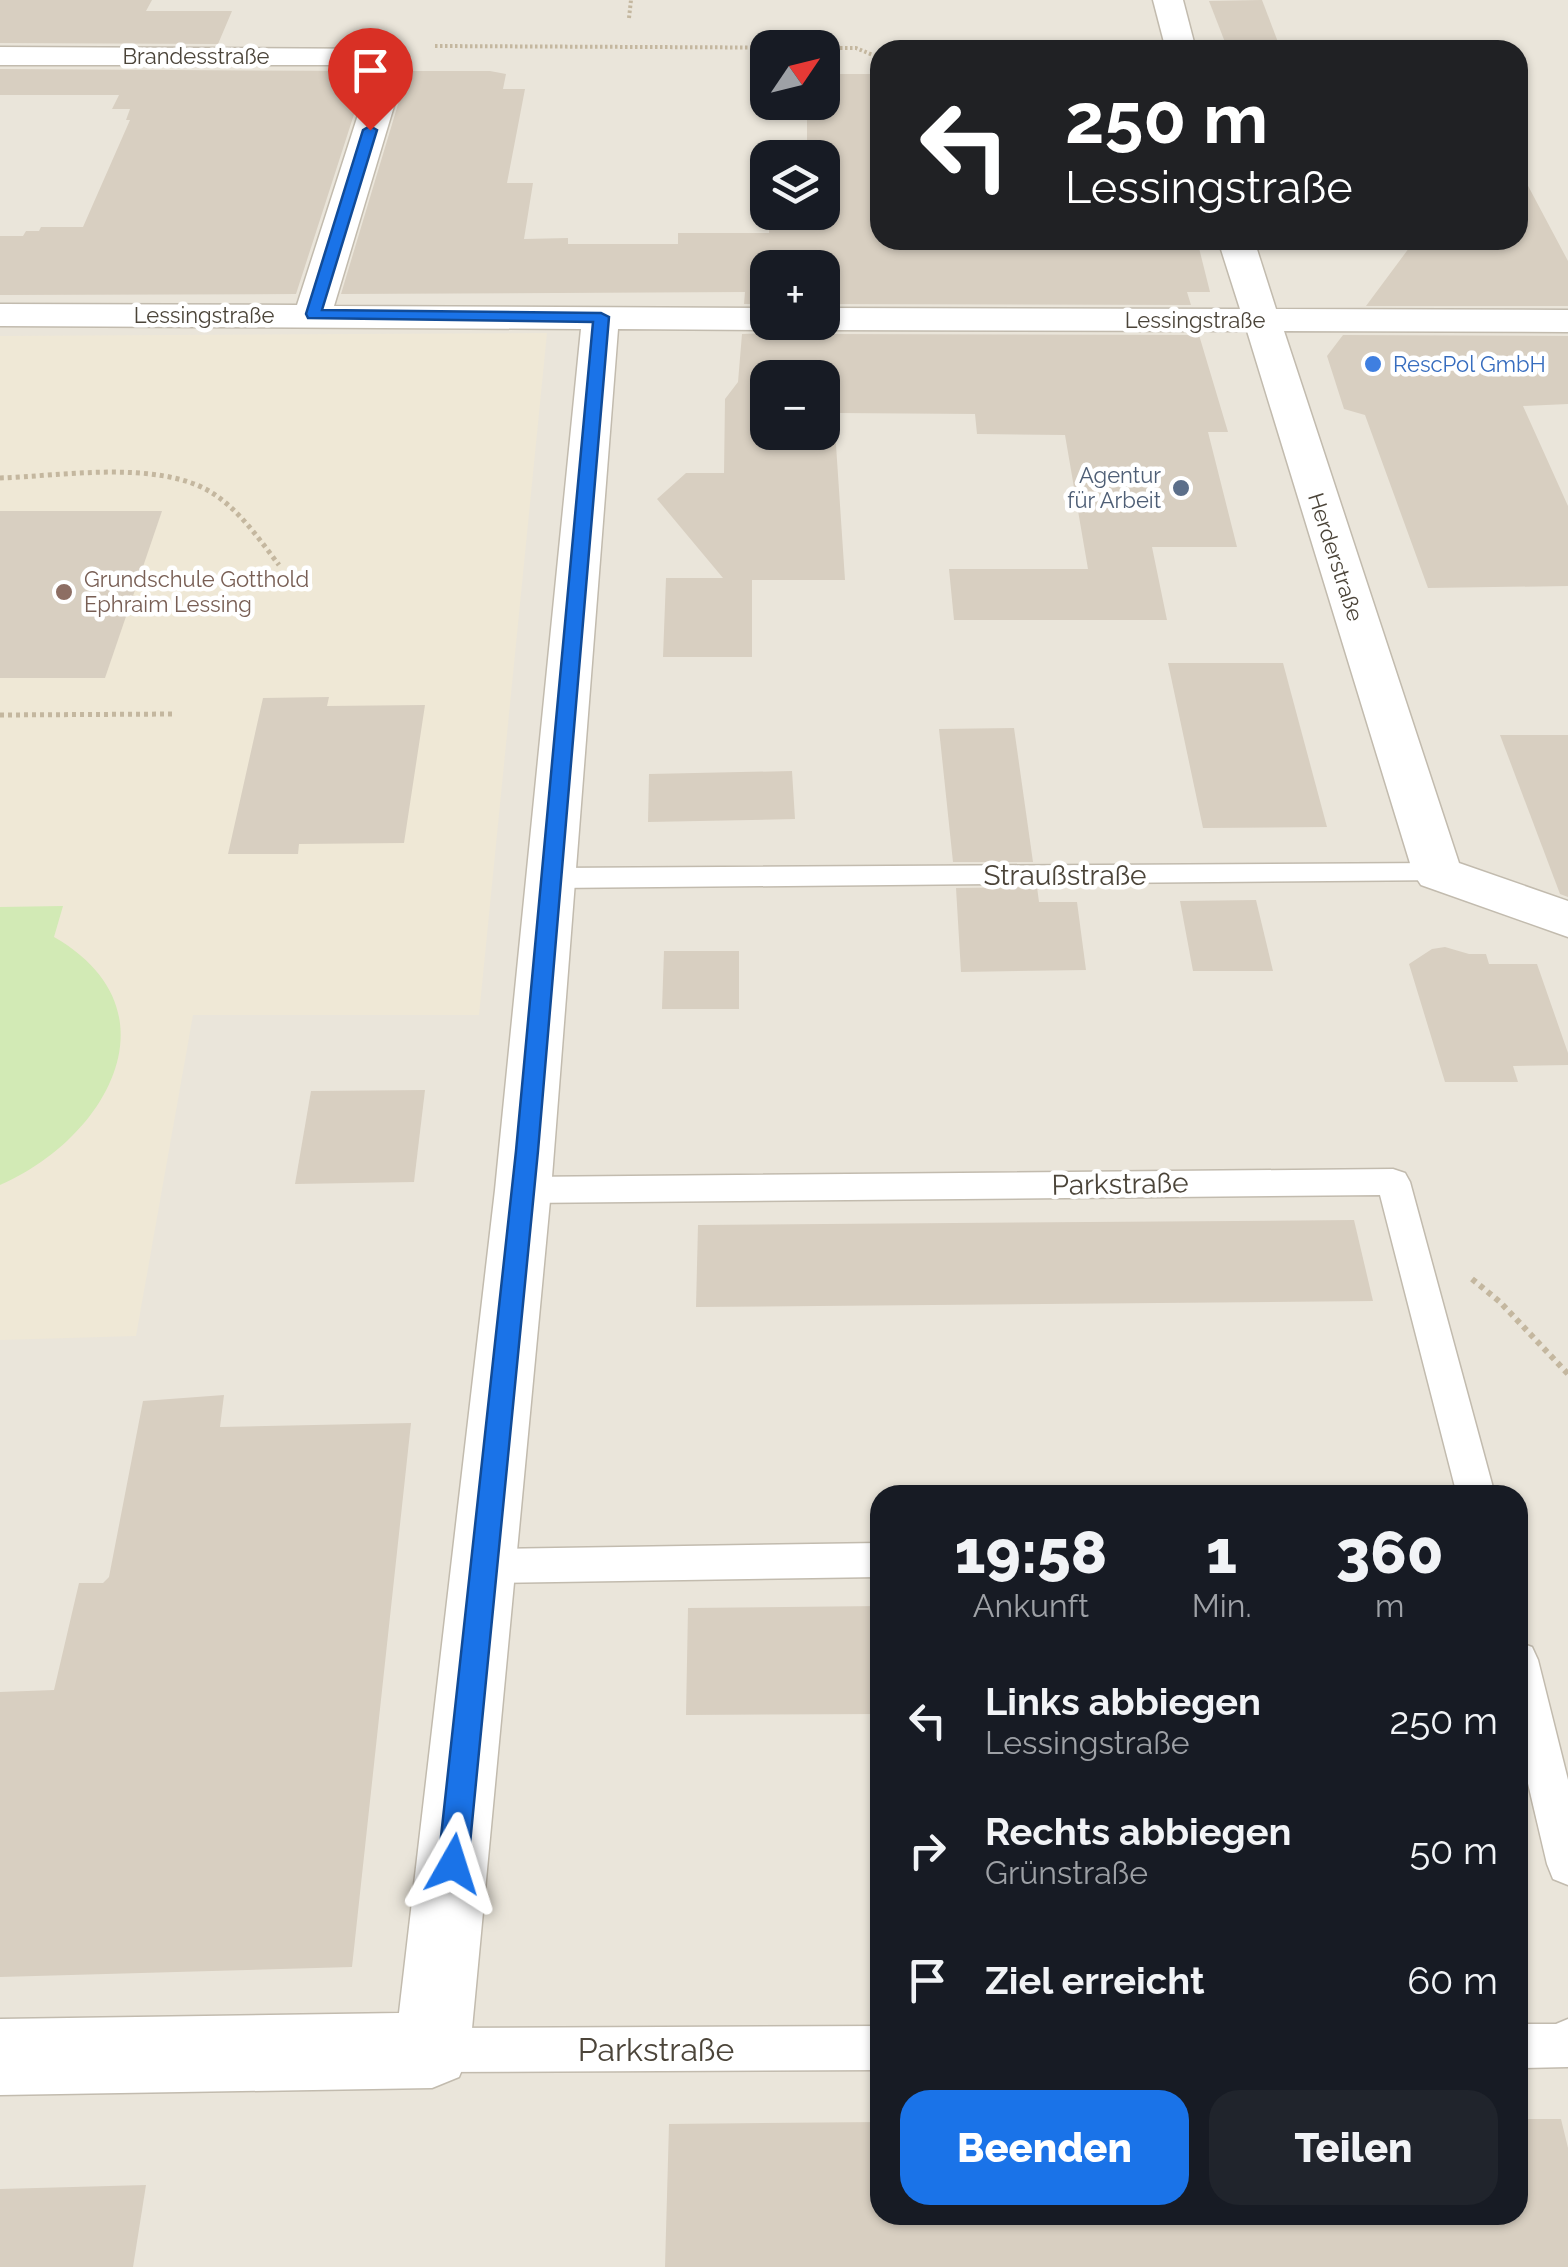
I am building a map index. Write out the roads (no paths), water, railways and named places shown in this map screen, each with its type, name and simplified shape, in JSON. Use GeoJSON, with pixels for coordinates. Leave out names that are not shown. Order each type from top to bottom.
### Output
{"type":"FeatureCollection","features":[{"type":"Feature","properties":{"kind":"street"},"geometry":{"type":"LineString","coordinates":[[1168,0],[1178,40]]}},
{"type":"Feature","properties":{"kind":"street","name":"Brandesstraße"},"geometry":{"type":"LineString","coordinates":[[0,56],[392,56],[313,314]]}},
{"type":"Feature","properties":{"kind":"street","name":"Herderstraße"},"geometry":{"type":"LineString","coordinates":[[1239,250],[1438,873]]}},
{"type":"Feature","properties":{"kind":"street","name":"Lessingstraße"},"geometry":{"type":"LineString","coordinates":[[0,316],[313,314],[750,319]]}},
{"type":"Feature","properties":{"kind":"street"},"geometry":{"type":"LineString","coordinates":[[432,2050],[523,1190],[601,317]]}},
{"type":"Feature","properties":{"kind":"street","name":"Lessingstraße"},"geometry":{"type":"LineString","coordinates":[[840,319],[1568,321]]}},
{"type":"Feature","properties":{"kind":"street","name":"Straußstraße"},"geometry":{"type":"LineString","coordinates":[[1438,873],[1568,920]]}},
{"type":"Feature","properties":{"kind":"street","name":"Parkstraße"},"geometry":{"type":"LineString","coordinates":[[0,2057],[432,2050]]}},
{"type":"Feature","properties":{"kind":"lane","name":"Straußstraße"},"geometry":{"type":"LineString","coordinates":[[553,878],[1438,873]]}},
{"type":"Feature","properties":{"kind":"lane","name":"Parkstraße"},"geometry":{"type":"LineString","coordinates":[[523,1190],[1393,1182],[1473,1485]]}},
{"type":"Feature","properties":{"kind":"lane"},"geometry":{"type":"LineString","coordinates":[[486,1566],[870,1560]]}},
{"type":"Feature","properties":{"kind":"lane"},"geometry":{"type":"LineString","coordinates":[[1528,1701],[1568,1864]]}},
{"type":"Feature","properties":{"kind":"lane"},"geometry":{"type":"LineString","coordinates":[[1528,2046],[1564,2046],[1568,2041]]}},
{"type":"Feature","properties":{"kind":"lane","name":"Parkstraße"},"geometry":{"type":"LineString","coordinates":[[432,2050],[870,2048]]}},
{"type":"Feature","properties":{"kind":"place","name":"RescPol GmbH"},"geometry":{"type":"Point","coordinates":[1373,364]}},
{"type":"Feature","properties":{"kind":"place","name":"Agentur für Arbeit"},"geometry":{"type":"Point","coordinates":[1181,488]}},
{"type":"Feature","properties":{"kind":"place","name":"Grundschule Gotthold Ephraim Lessing"},"geometry":{"type":"Point","coordinates":[64,592]}}]}
